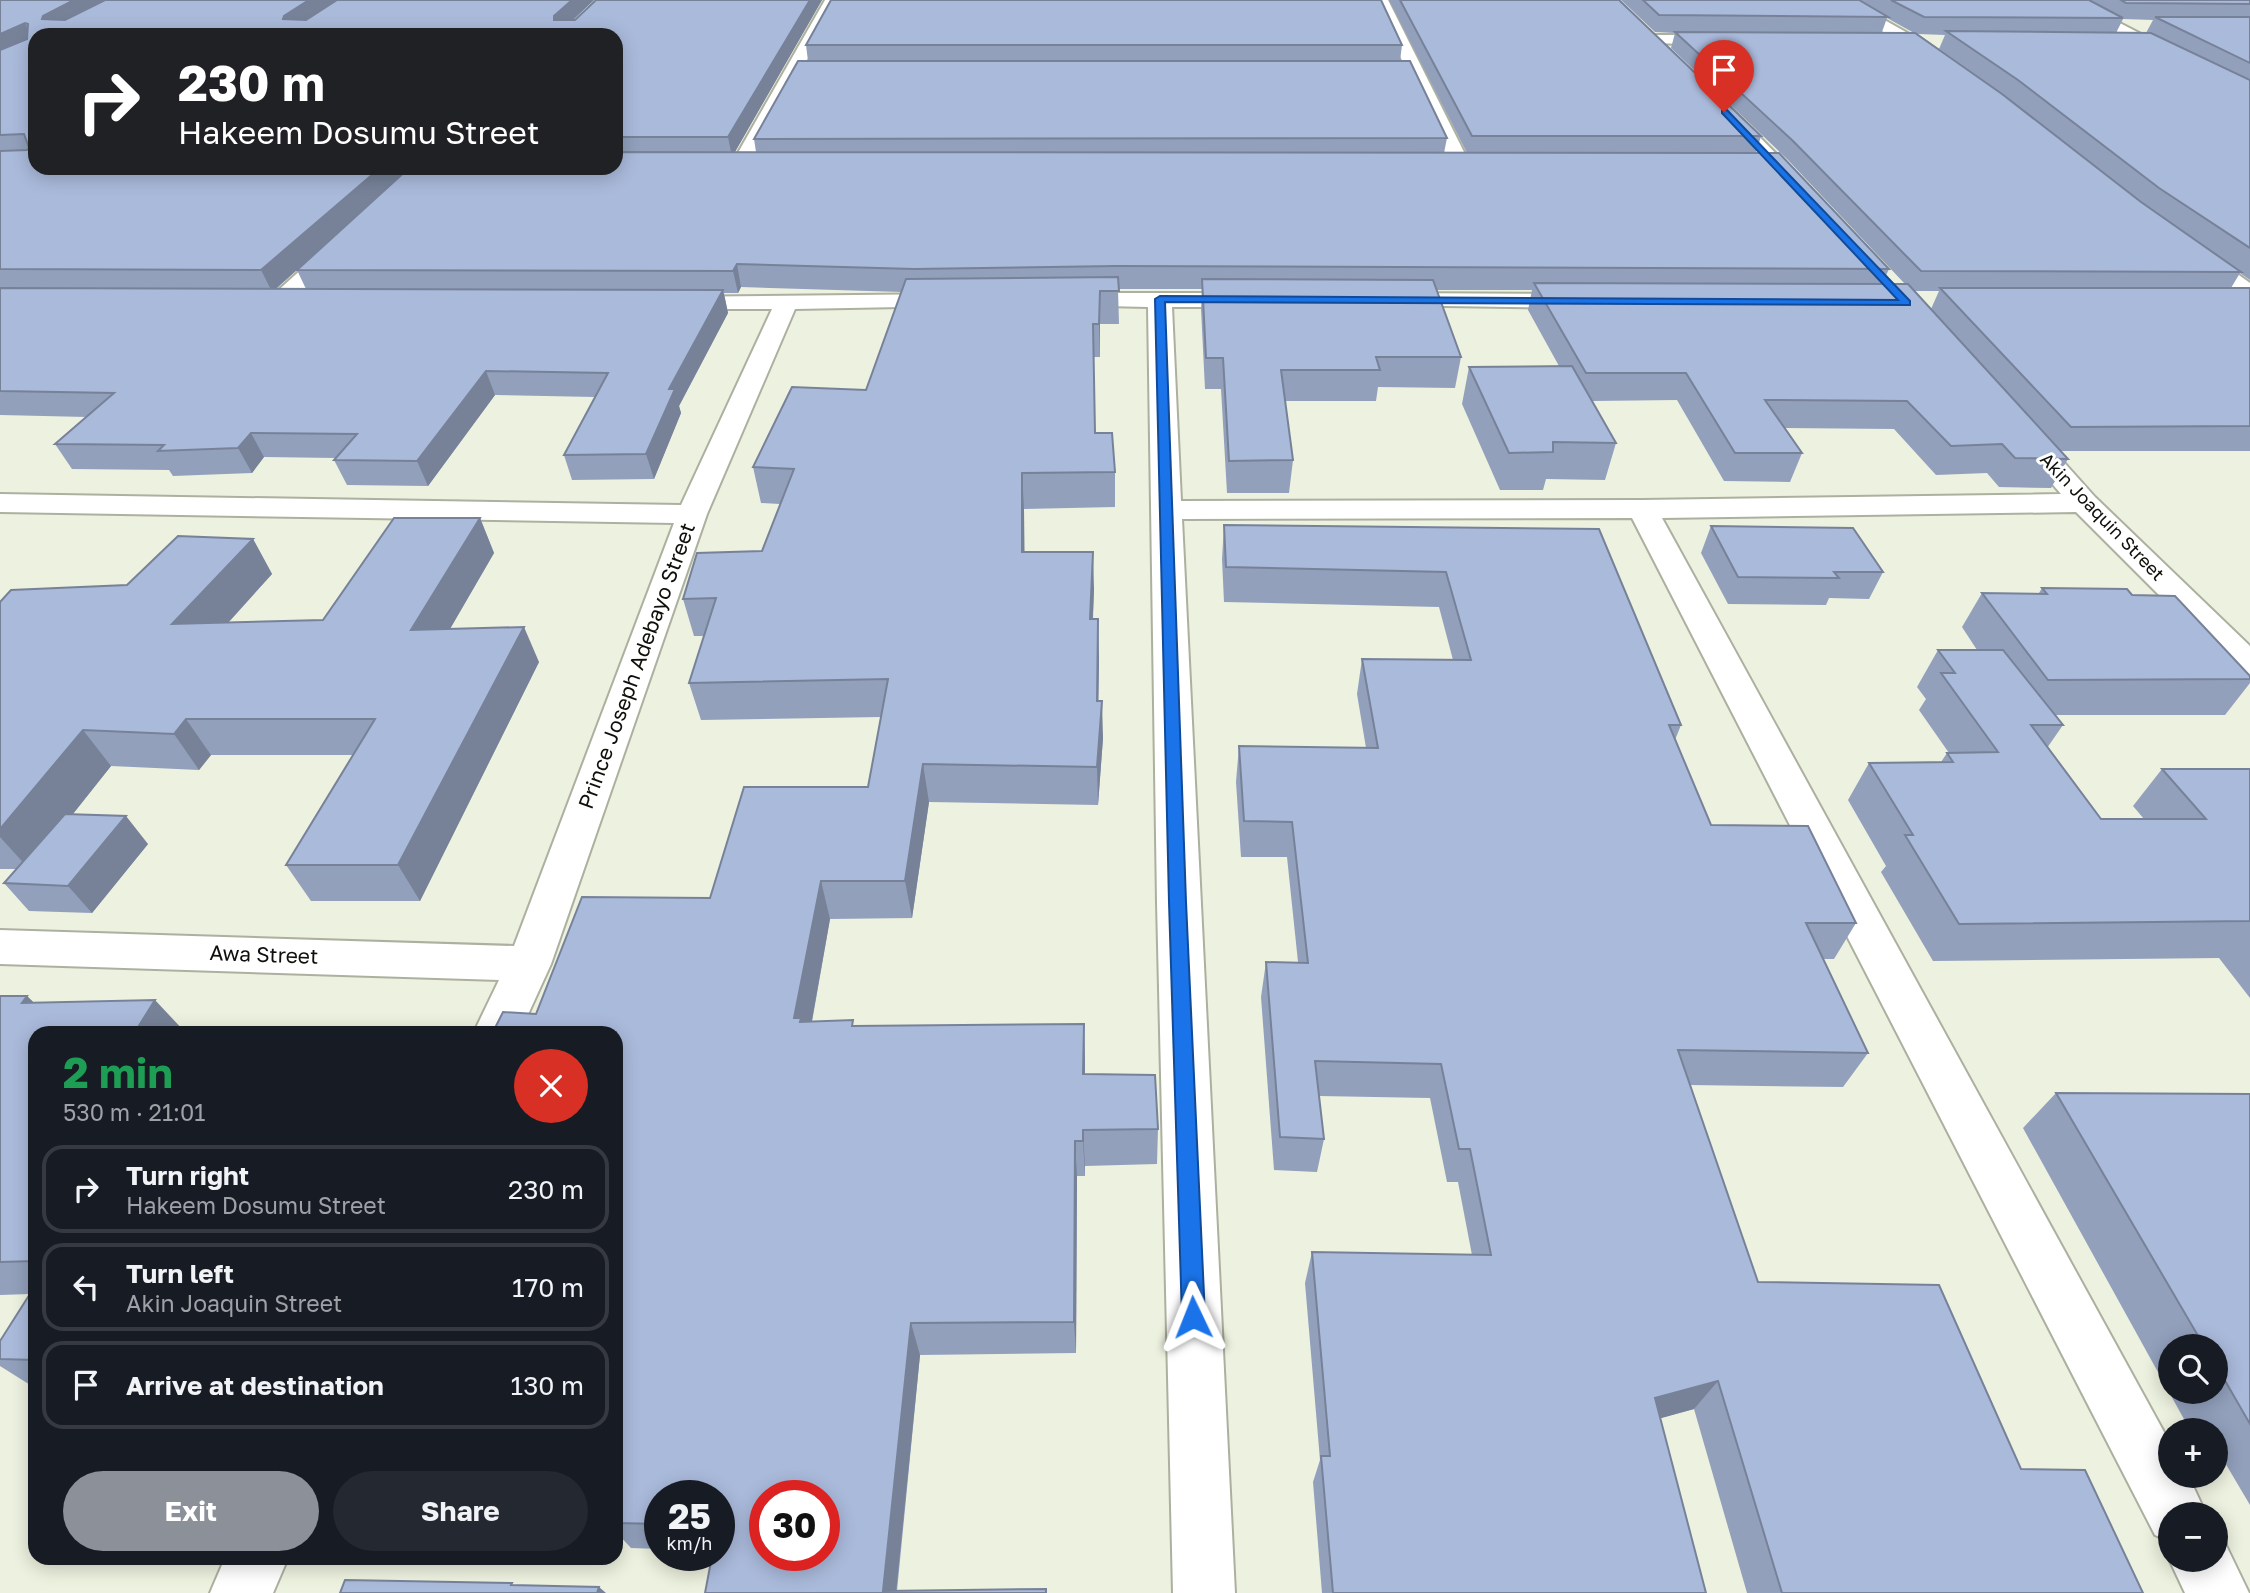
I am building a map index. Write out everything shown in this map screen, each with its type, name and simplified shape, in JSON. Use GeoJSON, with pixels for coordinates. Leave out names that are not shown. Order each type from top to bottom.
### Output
{"type":"FeatureCollection","features":[{"type":"Feature","properties":{"kind":"street"},"geometry":{"type":"LineString","coordinates":[[1367,0],[1381,0],[1467,164],[1433,164]]}},
{"type":"Feature","properties":{"kind":"street"},"geometry":{"type":"LineString","coordinates":[[1839,0],[1865,17],[1913,41],[1958,73]]}},
{"type":"Feature","properties":{"kind":"street"},"geometry":{"type":"LineString","coordinates":[[2064,0],[2250,97]]}},
{"type":"Feature","properties":{"kind":"street"},"geometry":{"type":"LineString","coordinates":[[741,165],[799,71],[835,1]]}},
{"type":"Feature","properties":{"kind":"street"},"geometry":{"type":"LineString","coordinates":[[2114,26],[2152,27]]}},
{"type":"Feature","properties":{"kind":"street"},"geometry":{"type":"LineString","coordinates":[[1672,60],[1644,32],[1749,40]]}},
{"type":"Feature","properties":{"kind":"street"},"geometry":{"type":"LineString","coordinates":[[1872,41],[1940,41]]}},
{"type":"Feature","properties":{"kind":"street"},"geometry":{"type":"LineString","coordinates":[[2104,42],[2144,43]]}},
{"type":"Feature","properties":{"kind":"street"},"geometry":{"type":"LineString","coordinates":[[1390,71],[1417,71]]}},
{"type":"Feature","properties":{"kind":"street"},"geometry":{"type":"LineString","coordinates":[[1701,88],[1815,205]]}},
{"type":"Feature","properties":{"kind":"street"},"geometry":{"type":"LineString","coordinates":[[719,165],[769,165]]}},
{"type":"Feature","properties":{"kind":"street"},"geometry":{"type":"LineString","coordinates":[[1751,165],[1778,165]]}},
{"type":"Feature","properties":{"kind":"street"},"geometry":{"type":"LineString","coordinates":[[281,300],[354,234]]}},
{"type":"Feature","properties":{"kind":"street"},"geometry":{"type":"LineString","coordinates":[[2173,239],[2250,294]]}},
{"type":"Feature","properties":{"kind":"street"},"geometry":{"type":"LineString","coordinates":[[1160,299],[1178,902],[1204,1593]]}},
{"type":"Feature","properties":{"kind":"street"},"geometry":{"type":"LineString","coordinates":[[255,300],[309,301]]}},
{"type":"Feature","properties":{"kind":"street"},"geometry":{"type":"LineString","coordinates":[[1049,300],[1270,300]]}},
{"type":"Feature","properties":{"kind":"street"},"geometry":{"type":"LineString","coordinates":[[1367,300],[1602,301]]}},
{"type":"Feature","properties":{"kind":"street"},"geometry":{"type":"LineString","coordinates":[[650,302],[966,301]]}},
{"type":"Feature","properties":{"kind":"street"},"geometry":{"type":"LineString","coordinates":[[2222,302],[2250,302]]}},
{"type":"Feature","properties":{"kind":"street","name":"Prince Joseph Adebayo Street"},"geometry":{"type":"LineString","coordinates":[[500,1026],[528,964],[692,514],[786,303]]}},
{"type":"Feature","properties":{"kind":"street","name":"Akin Joaquin Street"},"geometry":{"type":"LineString","coordinates":[[2004,413],[2084,503],[2250,666]]}},
{"type":"Feature","properties":{"kind":"street"},"geometry":{"type":"LineString","coordinates":[[0,503],[692,514]]}},
{"type":"Feature","properties":{"kind":"street"},"geometry":{"type":"LineString","coordinates":[[1167,510],[1642,509],[2084,503]]}},
{"type":"Feature","properties":{"kind":"street"},"geometry":{"type":"LineString","coordinates":[[1642,509],[2170,1502]]}},
{"type":"Feature","properties":{"kind":"street","name":"Awa Street"},"geometry":{"type":"LineString","coordinates":[[0,947],[528,964]]}},
{"type":"Feature","properties":{"kind":"street"},"geometry":{"type":"LineString","coordinates":[[241,1593],[254,1565]]}},
{"type":"Feature","properties":{"kind":"street"},"geometry":{"type":"LineString","coordinates":[[2207,1572],[2218,1593]]}},
{"type":"Feature","properties":{"kind":"building"},"geometry":{"type":"Polygon","coordinates":[[[0,0],[74,0],[42,19],[65,20],[105,0],[309,0],[283,19],[306,20],[337,0],[572,0],[554,16],[554,20],[575,20],[596,0],[810,0],[728,137],[623,137],[623,28],[28,28],[28,145],[24,134],[0,135],[0,50],[27,39],[28,24],[0,34],[0,0]]]}},
{"type":"Feature","properties":{"kind":"building"},"geometry":{"type":"Polygon","coordinates":[[[831,0],[1381,0],[1402,45],[806,45],[831,0]]]}},
{"type":"Feature","properties":{"kind":"building"},"geometry":{"type":"Polygon","coordinates":[[[1400,0],[1619,0],[1761,136],[1472,136],[1400,0]]]}},
{"type":"Feature","properties":{"kind":"building"},"geometry":{"type":"Polygon","coordinates":[[[1643,0],[1859,0],[1888,17],[1659,15],[1643,0]]]}},
{"type":"Feature","properties":{"kind":"building"},"geometry":{"type":"Polygon","coordinates":[[[1891,0],[2089,0],[2123,18],[1924,17],[1891,0]]]}},
{"type":"Feature","properties":{"kind":"building"},"geometry":{"type":"Polygon","coordinates":[[[2121,0],[2250,0],[2250,4],[2126,3],[2121,0]]]}},
{"type":"Feature","properties":{"kind":"building"},"geometry":{"type":"Polygon","coordinates":[[[2155,17],[2250,17],[2250,63],[2155,17]]]}},
{"type":"Feature","properties":{"kind":"building"},"geometry":{"type":"Polygon","coordinates":[[[1946,31],[2151,33],[2250,80],[2250,248],[2159,188],[2018,80],[1946,31]]]}},
{"type":"Feature","properties":{"kind":"building"},"geometry":{"type":"Polygon","coordinates":[[[1675,32],[1915,33],[2002,94],[2141,202],[2241,272],[1921,271],[1793,141],[1675,32]]]}},
{"type":"Feature","properties":{"kind":"building"},"geometry":{"type":"Polygon","coordinates":[[[798,61],[1410,61],[1447,138],[754,139],[798,61]]]}},
{"type":"Feature","properties":{"kind":"building"},"geometry":{"type":"Polygon","coordinates":[[[27,150],[28,175],[372,175],[261,270],[0,269],[0,151],[27,150]]]}},
{"type":"Feature","properties":{"kind":"building"},"geometry":{"type":"Polygon","coordinates":[[[623,152],[1779,153],[1889,269],[1116,266],[914,269],[737,264],[733,271],[297,270],[401,175],[623,175],[623,152]]]}},
{"type":"Feature","properties":{"kind":"building"},"geometry":{"type":"Polygon","coordinates":[[[1118,277],[1119,291],[1100,291],[1099,324],[1093,324],[1095,433],[1112,433],[1115,472],[1022,473],[1022,552],[1093,552],[1090,619],[1098,619],[1097,701],[1102,701],[1097,767],[923,764],[905,881],[821,881],[794,1018],[801,1018],[800,1022],[853,1020],[852,1026],[1084,1024],[1083,1074],[1155,1075],[1158,1129],[1083,1130],[1083,1141],[1075,1141],[1074,1322],[911,1323],[883,1591],[1046,1589],[1046,1593],[705,1593],[709,1571],[735,1571],[735,1480],[644,1480],[644,1524],[623,1523],[623,1026],[496,1026],[503,1012],[536,1014],[582,897],[710,898],[744,787],[868,787],[888,679],[689,683],[716,598],[683,599],[697,553],[762,551],[794,469],[753,467],[792,387],[866,390],[906,279],[1118,277]]]}},
{"type":"Feature","properties":{"kind":"building"},"geometry":{"type":"Polygon","coordinates":[[[1202,279],[1433,280],[1461,357],[1376,357],[1380,370],[1281,370],[1293,460],[1229,461],[1223,358],[1206,358],[1202,279]]]}},
{"type":"Feature","properties":{"kind":"building"},"geometry":{"type":"Polygon","coordinates":[[[1534,283],[1908,284],[2068,459],[2015,458],[2002,444],[1951,446],[1907,401],[1765,400],[1802,453],[1735,453],[1686,373],[1586,373],[1534,283]]]}},
{"type":"Feature","properties":{"kind":"building"},"geometry":{"type":"Polygon","coordinates":[[[0,288],[723,290],[669,389],[675,389],[646,454],[564,455],[608,373],[486,371],[417,461],[334,460],[357,434],[251,433],[238,448],[158,451],[164,445],[55,444],[114,393],[0,391],[0,288]]]}},
{"type":"Feature","properties":{"kind":"building"},"geometry":{"type":"Polygon","coordinates":[[[1940,288],[2250,288],[2250,426],[2071,427],[1940,288]]]}},
{"type":"Feature","properties":{"kind":"building"},"geometry":{"type":"Polygon","coordinates":[[[1572,366],[1616,443],[1553,442],[1553,452],[1509,453],[1469,367],[1572,366]]]}},
{"type":"Feature","properties":{"kind":"building"},"geometry":{"type":"Polygon","coordinates":[[[394,518],[480,518],[411,630],[524,627],[398,865],[286,865],[375,719],[186,719],[174,734],[83,730],[0,829],[0,602],[11,590],[127,585],[178,536],[253,539],[172,624],[323,620],[394,518]]]}},
{"type":"Feature","properties":{"kind":"building"},"geometry":{"type":"Polygon","coordinates":[[[1224,525],[1599,529],[1681,725],[1669,725],[1711,825],[1808,826],[1856,923],[1806,923],[1868,1053],[1678,1050],[1758,1282],[1939,1285],[2021,1469],[2085,1470],[2143,1593],[1782,1593],[1718,1381],[1655,1398],[1706,1593],[1333,1593],[1321,1456],[1330,1456],[1312,1252],[1491,1255],[1470,1149],[1459,1149],[1441,1064],[1315,1061],[1324,1139],[1280,1137],[1266,962],[1308,963],[1292,822],[1244,821],[1239,746],[1378,748],[1362,659],[1471,660],[1446,572],[1226,567],[1224,525]]]}},
{"type":"Feature","properties":{"kind":"building"},"geometry":{"type":"Polygon","coordinates":[[[1711,526],[1853,528],[1883,572],[1834,572],[1839,578],[1738,577],[1711,526]]]}},
{"type":"Feature","properties":{"kind":"building"},"geometry":{"type":"Polygon","coordinates":[[[2042,588],[2127,589],[2132,595],[2175,596],[2250,679],[2048,680],[1982,593],[2047,594],[2042,588]]]}},
{"type":"Feature","properties":{"kind":"building"},"geometry":{"type":"Polygon","coordinates":[[[1938,650],[2003,650],[2063,725],[2031,725],[2101,819],[2206,819],[2162,769],[2250,769],[2250,921],[1959,924],[1905,835],[1913,835],[1869,763],[1953,762],[1947,753],[1998,752],[1941,673],[1955,673],[1938,650]]]}},
{"type":"Feature","properties":{"kind":"building"},"geometry":{"type":"Polygon","coordinates":[[[65,814],[126,816],[68,886],[4,883],[65,814]]]}},
{"type":"Feature","properties":{"kind":"building"},"geometry":{"type":"Polygon","coordinates":[[[0,996],[27,996],[22,1003],[155,1000],[139,1026],[28,1026],[28,1261],[0,1262],[0,996]]]}},
{"type":"Feature","properties":{"kind":"building"},"geometry":{"type":"Polygon","coordinates":[[[2056,1093],[2250,1094],[2250,1424],[2228,1386],[2228,1334],[2197,1334],[2056,1093]]]}},
{"type":"Feature","properties":{"kind":"building"},"geometry":{"type":"Polygon","coordinates":[[[28,1297],[28,1360],[0,1359],[0,1341],[28,1297]]]}},
{"type":"Feature","properties":{"kind":"building"},"geometry":{"type":"Polygon","coordinates":[[[345,1580],[599,1587],[597,1593],[340,1593],[345,1580]]]}},
{"type":"Feature","properties":{"kind":"route"},"geometry":{"type":"LineString","coordinates":[[1193,1317],[1160,299],[1906,303],[1778,165],[1724,112]]}}]}
